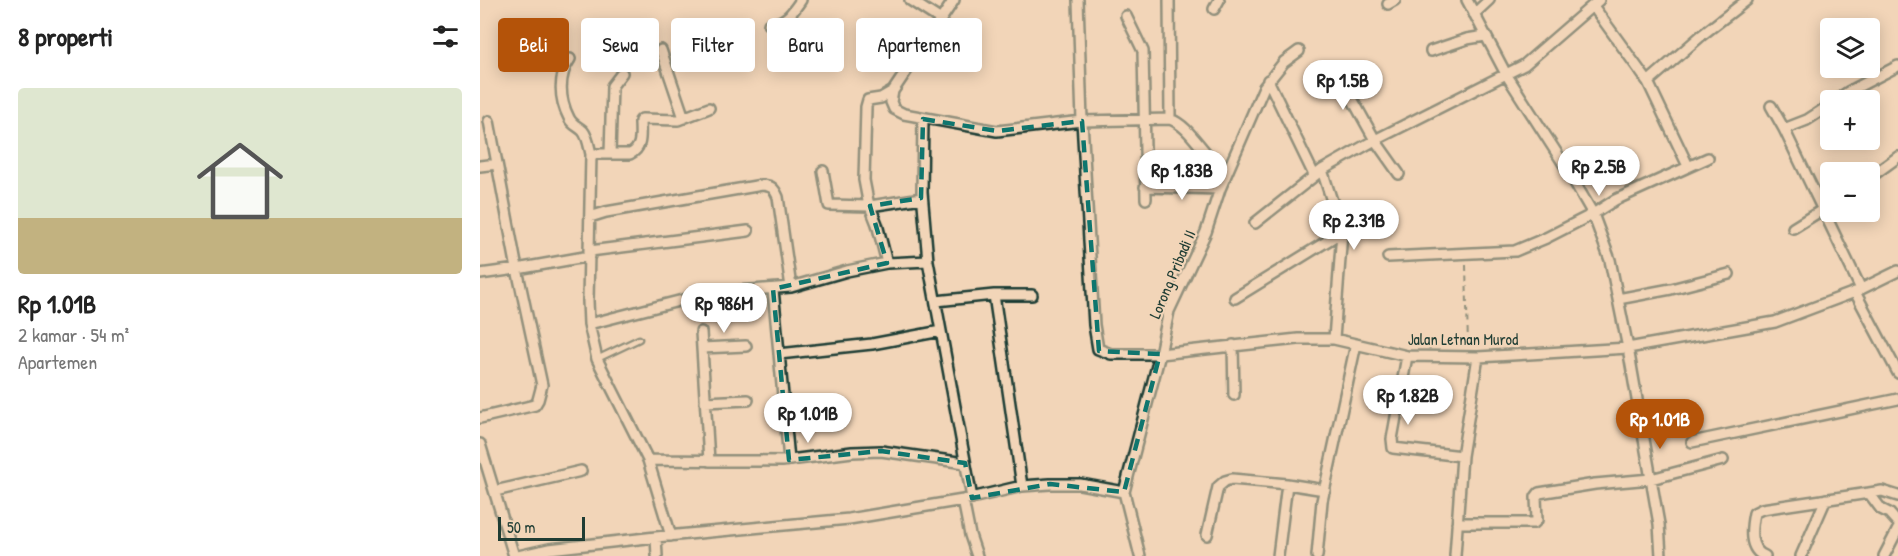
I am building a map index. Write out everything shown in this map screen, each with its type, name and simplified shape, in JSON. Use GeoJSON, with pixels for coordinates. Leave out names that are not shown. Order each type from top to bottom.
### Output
{"type":"FeatureCollection","features":[{"type":"Feature","properties":{"kind":"street"},"geometry":{"type":"LineString","coordinates":[[787,18],[801,0]]}},
{"type":"Feature","properties":{"kind":"street"},"geometry":{"type":"LineString","coordinates":[[910,0],[938,18]]}},
{"type":"Feature","properties":{"kind":"street"},"geometry":{"type":"LineString","coordinates":[[942,18],[954,0]]}},
{"type":"Feature","properties":{"kind":"street"},"geometry":{"type":"LineString","coordinates":[[1078,0],[1082,121]]}},
{"type":"Feature","properties":{"kind":"street"},"geometry":{"type":"LineString","coordinates":[[1169,0],[1170,119]]}},
{"type":"Feature","properties":{"kind":"street"},"geometry":{"type":"LineString","coordinates":[[1467,0],[1506,74],[1568,169],[1593,214],[1610,260],[1659,524],[1661,556]]}},
{"type":"Feature","properties":{"kind":"street"},"geometry":{"type":"LineString","coordinates":[[1474,14],[1490,0]]}},
{"type":"Feature","properties":{"kind":"street"},"geometry":{"type":"LineString","coordinates":[[1648,82],[1747,0]]}},
{"type":"Feature","properties":{"kind":"street"},"geometry":{"type":"LineString","coordinates":[[1254,224],[1318,173],[1375,140],[1524,65],[1596,3],[1648,82],[1688,166]]}},
{"type":"Feature","properties":{"kind":"street"},"geometry":{"type":"LineString","coordinates":[[1126,16],[1143,51],[1146,199]]}},
{"type":"Feature","properties":{"kind":"street"},"geometry":{"type":"LineString","coordinates":[[1431,51],[1467,39],[1485,36]]}},
{"type":"Feature","properties":{"kind":"street"},"geometry":{"type":"LineString","coordinates":[[661,50],[684,118]]}},
{"type":"Feature","properties":{"kind":"street","name":"Lorong Pribadi II"},"geometry":{"type":"LineString","coordinates":[[1160,354],[1169,311],[1206,232],[1220,189],[1242,136],[1268,80],[1284,62],[1299,51]]}},
{"type":"Feature","properties":{"kind":"street"},"geometry":{"type":"LineString","coordinates":[[570,59],[562,71],[563,99],[570,120],[587,137],[591,153],[589,324],[597,358],[648,460],[671,536]]}},
{"type":"Feature","properties":{"kind":"street"},"geometry":{"type":"LineString","coordinates":[[1852,90],[1898,66]]}},
{"type":"Feature","properties":{"kind":"street"},"geometry":{"type":"LineString","coordinates":[[1335,68],[1375,140],[1399,174]]}},
{"type":"Feature","properties":{"kind":"street"},"geometry":{"type":"LineString","coordinates":[[906,72],[893,91],[891,102],[894,109],[904,114],[997,131],[1082,121],[1170,119],[1186,130],[1206,154]]}},
{"type":"Feature","properties":{"kind":"street"},"geometry":{"type":"LineString","coordinates":[[610,153],[612,86],[622,73]]}},
{"type":"Feature","properties":{"kind":"street"},"geometry":{"type":"LineString","coordinates":[[1268,80],[1318,173],[1342,232],[1334,339]]}},
{"type":"Feature","properties":{"kind":"street"},"geometry":{"type":"LineString","coordinates":[[887,263],[864,180],[866,106],[867,100],[881,98],[893,91]]}},
{"type":"Feature","properties":{"kind":"street"},"geometry":{"type":"LineString","coordinates":[[1771,106],[1820,195]]}},
{"type":"Feature","properties":{"kind":"street"},"geometry":{"type":"LineString","coordinates":[[591,153],[630,154],[635,152],[640,144],[640,121],[642,119],[678,120],[709,108]]}},
{"type":"Feature","properties":{"kind":"street"},"geometry":{"type":"LineString","coordinates":[[1785,129],[1820,112]]}},
{"type":"Feature","properties":{"kind":"street"},"geometry":{"type":"LineString","coordinates":[[923,119],[922,198],[928,261],[965,463],[970,535],[977,556]]}},
{"type":"Feature","properties":{"kind":"street"},"geometry":{"type":"LineString","coordinates":[[480,418],[535,405],[542,385],[489,121]]}},
{"type":"Feature","properties":{"kind":"street","name":"Jalan Letnan Murod"},"geometry":{"type":"LineString","coordinates":[[1082,121],[1094,325],[1098,349],[1111,354],[1160,354],[1298,339],[1334,339],[1407,356],[1473,357],[1628,348],[1775,322],[1858,290],[1898,271]]}},
{"type":"Feature","properties":{"kind":"street"},"geometry":{"type":"LineString","coordinates":[[1388,257],[1515,251],[1593,214],[1615,200],[1708,158]]}},
{"type":"Feature","properties":{"kind":"street"},"geometry":{"type":"LineString","coordinates":[[1880,170],[1898,158]]}},
{"type":"Feature","properties":{"kind":"street"},"geometry":{"type":"LineString","coordinates":[[480,166],[497,164]]}},
{"type":"Feature","properties":{"kind":"street"},"geometry":{"type":"LineString","coordinates":[[823,171],[829,205],[870,206],[922,198]]}},
{"type":"Feature","properties":{"kind":"street"},"geometry":{"type":"LineString","coordinates":[[590,217],[661,202],[770,185],[778,197],[791,287]]}},
{"type":"Feature","properties":{"kind":"street"},"geometry":{"type":"LineString","coordinates":[[1144,187],[1220,189]]}},
{"type":"Feature","properties":{"kind":"street"},"geometry":{"type":"LineString","coordinates":[[1793,228],[1820,212]]}},
{"type":"Feature","properties":{"kind":"street"},"geometry":{"type":"LineString","coordinates":[[1832,222],[1858,290],[1898,374]]}},
{"type":"Feature","properties":{"kind":"street"},"geometry":{"type":"LineString","coordinates":[[480,274],[517,269],[590,253],[748,231]]}},
{"type":"Feature","properties":{"kind":"street"},"geometry":{"type":"LineString","coordinates":[[1235,298],[1342,232]]}},
{"type":"Feature","properties":{"kind":"street"},"geometry":{"type":"LineString","coordinates":[[589,324],[710,293],[791,287],[847,271],[887,263],[928,261]]}},
{"type":"Feature","properties":{"kind":"street"},"geometry":{"type":"LineString","coordinates":[[1618,299],[1671,289],[1729,273]]}},
{"type":"Feature","properties":{"kind":"street"},"geometry":{"type":"LineString","coordinates":[[773,289],[789,460]]}},
{"type":"Feature","properties":{"kind":"street"},"geometry":{"type":"LineString","coordinates":[[936,301],[994,295],[1032,295]]}},
{"type":"Feature","properties":{"kind":"street"},"geometry":{"type":"LineString","coordinates":[[994,295],[1022,486]]}},
{"type":"Feature","properties":{"kind":"street"},"geometry":{"type":"LineString","coordinates":[[701,332],[709,460]]}},
{"type":"Feature","properties":{"kind":"street"},"geometry":{"type":"LineString","coordinates":[[779,354],[872,344],[941,332]]}},
{"type":"Feature","properties":{"kind":"street"},"geometry":{"type":"LineString","coordinates":[[1317,556],[1325,490],[1356,344]]}},
{"type":"Feature","properties":{"kind":"street"},"geometry":{"type":"LineString","coordinates":[[1233,345],[1233,395]]}},
{"type":"Feature","properties":{"kind":"street"},"geometry":{"type":"LineString","coordinates":[[702,348],[747,346]]}},
{"type":"Feature","properties":{"kind":"street"},"geometry":{"type":"LineString","coordinates":[[1129,556],[1140,555],[1124,492],[1160,354]]}},
{"type":"Feature","properties":{"kind":"street"},"geometry":{"type":"LineString","coordinates":[[1407,356],[1392,439],[1393,448],[1462,456]]}},
{"type":"Feature","properties":{"kind":"street"},"geometry":{"type":"LineString","coordinates":[[1455,556],[1462,456],[1473,357]]}},
{"type":"Feature","properties":{"kind":"street"},"geometry":{"type":"LineString","coordinates":[[1692,442],[1898,399]]}},
{"type":"Feature","properties":{"kind":"street"},"geometry":{"type":"LineString","coordinates":[[705,402],[748,400]]}},
{"type":"Feature","properties":{"kind":"street"},"geometry":{"type":"LineString","coordinates":[[480,444],[516,556],[549,549],[656,537],[849,519],[968,499],[1022,486],[1080,484],[1124,492]]}},
{"type":"Feature","properties":{"kind":"street"},"geometry":{"type":"LineString","coordinates":[[648,460],[789,460],[852,452],[881,451],[965,463]]}},
{"type":"Feature","properties":{"kind":"street"},"geometry":{"type":"LineString","coordinates":[[1457,523],[1534,523],[1537,520],[1536,497],[1539,493],[1595,484],[1651,479],[1724,460]]}},
{"type":"Feature","properties":{"kind":"street"},"geometry":{"type":"LineString","coordinates":[[495,491],[581,471]]}},
{"type":"Feature","properties":{"kind":"street"},"geometry":{"type":"LineString","coordinates":[[1207,535],[1218,487],[1221,483],[1232,479],[1325,490]]}},
{"type":"Feature","properties":{"kind":"street"},"geometry":{"type":"LineString","coordinates":[[1278,556],[1287,484]]}},
{"type":"Feature","properties":{"kind":"street"},"geometry":{"type":"LineString","coordinates":[[1765,556],[1756,551],[1751,537],[1754,513],[1762,509],[1882,491],[1898,496]]}},
{"type":"Feature","properties":{"kind":"street"},"geometry":{"type":"LineString","coordinates":[[1869,493],[1881,509],[1889,513],[1898,523]]}},
{"type":"Feature","properties":{"kind":"street"},"geometry":{"type":"LineString","coordinates":[[1801,556],[1826,499]]}},
{"type":"Feature","properties":{"kind":"street"},"geometry":{"type":"LineString","coordinates":[[1884,556],[1898,529]]}},
{"type":"Feature","properties":{"kind":"street"},"geometry":{"type":"LineString","coordinates":[[656,537],[657,556]]}},
{"type":"Feature","properties":{"kind":"lane"},"geometry":{"type":"LineString","coordinates":[[597,358],[639,339]]}},
{"type":"Feature","properties":{"kind":"path"},"geometry":{"type":"LineString","coordinates":[[1465,253],[1473,357]]}},
{"type":"Feature","properties":{"kind":"highlighted area"},"geometry":{"type":"Polygon","coordinates":[[[923,119],[997,131],[1082,121],[1099,351],[1160,354],[1124,492],[1050,484],[972,498],[965,463],[881,451],[789,460],[773,289],[887,263],[870,206],[921,198],[923,119]]]}}]}
